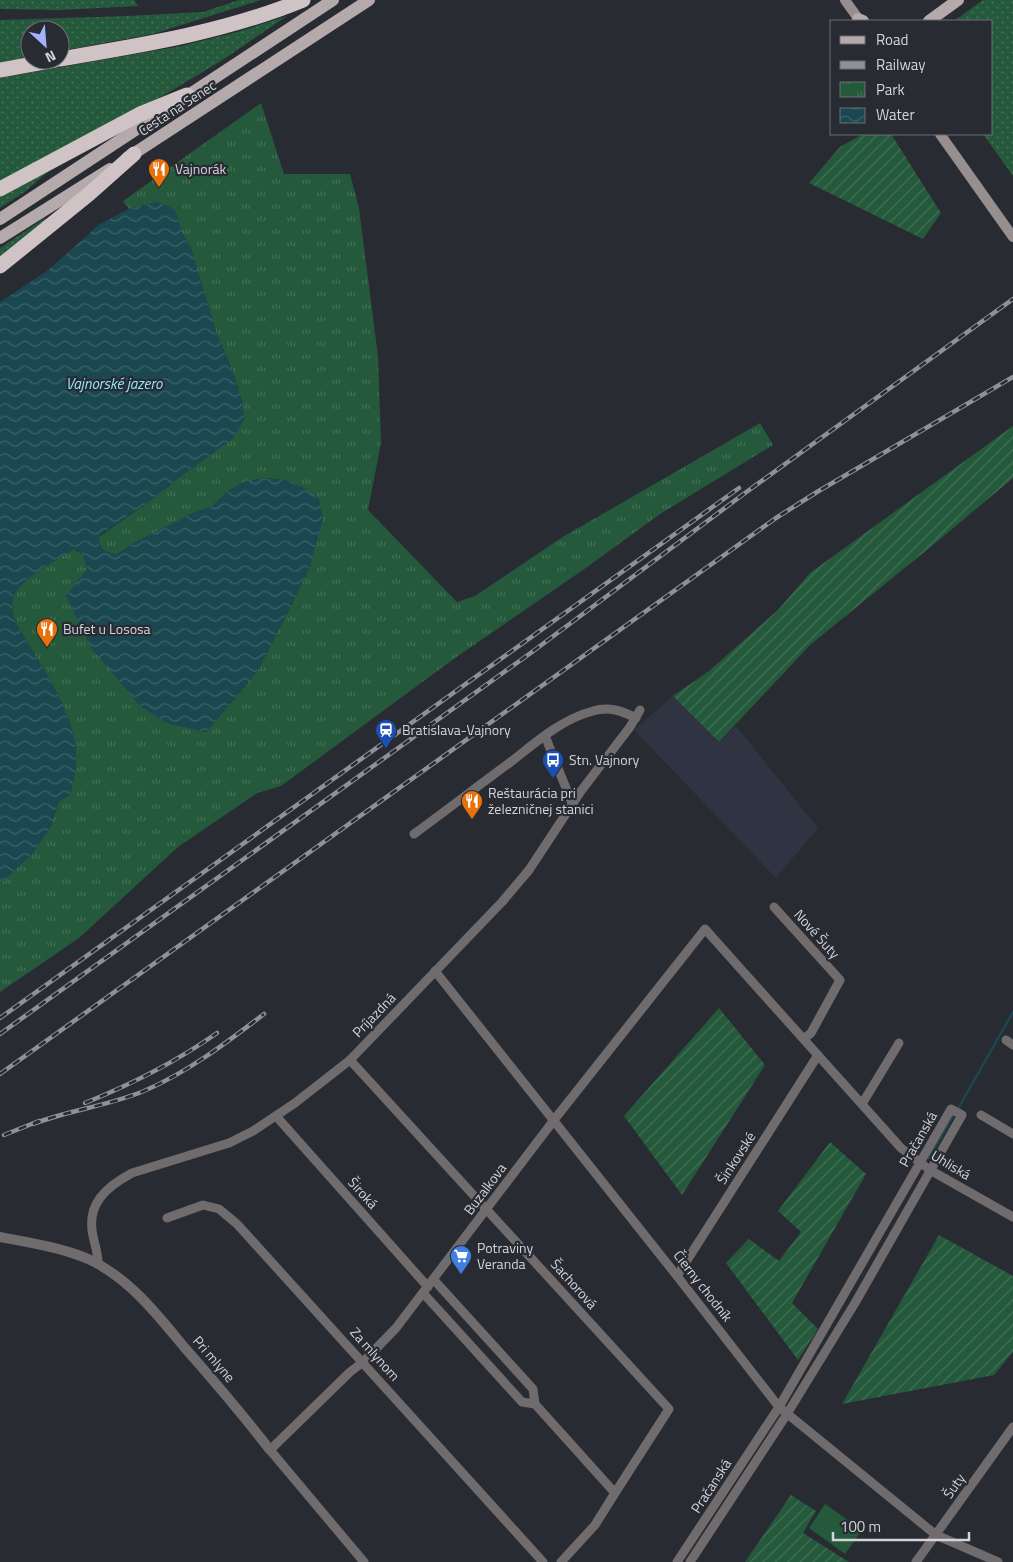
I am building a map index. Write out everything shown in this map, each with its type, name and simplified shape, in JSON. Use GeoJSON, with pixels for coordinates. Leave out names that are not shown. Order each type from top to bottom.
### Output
{"type":"FeatureCollection","features":[{"type":"Feature","properties":{"kind":"highway"},"geometry":{"type":"LineString","coordinates":[[70,57],[202,33],[238,24],[303,0]]}},
{"type":"Feature","properties":{"kind":"highway"},"geometry":{"type":"LineString","coordinates":[[0,70],[20,66]]}},
{"type":"Feature","properties":{"kind":"highway"},"geometry":{"type":"LineString","coordinates":[[0,189],[140,114],[187,95]]}},
{"type":"Feature","properties":{"kind":"highway"},"geometry":{"type":"LineString","coordinates":[[0,266],[89,194],[134,154]]}},
{"type":"Feature","properties":{"kind":"main road","name":"Cesta na Senec"},"geometry":{"type":"LineString","coordinates":[[0,219],[333,0]]}},
{"type":"Feature","properties":{"kind":"main road","name":"Cesta na Senec"},"geometry":{"type":"LineString","coordinates":[[0,238],[134,154],[369,0]]}},
{"type":"Feature","properties":{"kind":"main road"},"geometry":{"type":"LineString","coordinates":[[845,0],[860,20]]}},
{"type":"Feature","properties":{"kind":"main road"},"geometry":{"type":"LineString","coordinates":[[930,20],[958,0]]}},
{"type":"Feature","properties":{"kind":"main road"},"geometry":{"type":"LineString","coordinates":[[941,135],[1013,237]]}},
{"type":"Feature","properties":{"kind":"street","name":"Príjazdná"},"geometry":{"type":"LineString","coordinates":[[98,1263],[91,1218],[94,1206],[110,1186],[132,1173],[229,1143],[253,1131],[295,1103],[350,1060],[502,902],[529,870],[572,804],[638,714],[607,709],[594,710],[577,716],[545,736]]}},
{"type":"Feature","properties":{"kind":"street"},"geometry":{"type":"LineString","coordinates":[[414,834],[545,736],[572,804]]}},
{"type":"Feature","properties":{"kind":"street","name":"Nové Šuty"},"geometry":{"type":"LineString","coordinates":[[774,907],[840,980],[811,1033],[804,1038]]}},
{"type":"Feature","properties":{"kind":"street","name":"Uhliská"},"geometry":{"type":"LineString","coordinates":[[705,929],[901,1148],[930,1170],[1013,1217]]}},
{"type":"Feature","properties":{"kind":"street","name":"Buzalkova"},"geometry":{"type":"LineString","coordinates":[[270,1450],[396,1328],[554,1120],[705,929]]}},
{"type":"Feature","properties":{"kind":"street","name":"Čierny chodník"},"geometry":{"type":"LineString","coordinates":[[436,971],[678,1276],[779,1407],[936,1535],[998,1562]]}},
{"type":"Feature","properties":{"kind":"street"},"geometry":{"type":"LineString","coordinates":[[862,1104],[900,1043]]}},
{"type":"Feature","properties":{"kind":"street","name":"Šinkovské"},"geometry":{"type":"LineString","coordinates":[[678,1276],[818,1055]]}},
{"type":"Feature","properties":{"kind":"street","name":"Šachorová"},"geometry":{"type":"LineString","coordinates":[[350,1060],[669,1408],[616,1493]]}},
{"type":"Feature","properties":{"kind":"street","name":"Pračanská"},"geometry":{"type":"LineString","coordinates":[[677,1562],[779,1407],[951,1109],[962,1115],[855,1302],[787,1414],[690,1562]]}},
{"type":"Feature","properties":{"kind":"street"},"geometry":{"type":"LineString","coordinates":[[981,1114],[1013,1134]]}},
{"type":"Feature","properties":{"kind":"street","name":"Široká"},"geometry":{"type":"LineString","coordinates":[[276,1116],[429,1287],[522,1402],[535,1404]]}},
{"type":"Feature","properties":{"kind":"street","name":"Za mlynom"},"geometry":{"type":"LineString","coordinates":[[167,1218],[203,1205],[219,1209],[238,1224],[543,1562]]}},
{"type":"Feature","properties":{"kind":"street","name":"Pri mlyne"},"geometry":{"type":"LineString","coordinates":[[0,1236],[75,1254],[98,1263],[126,1283],[141,1297],[235,1405],[270,1450],[364,1562]]}},
{"type":"Feature","properties":{"kind":"street","name":"Široká"},"geometry":{"type":"LineString","coordinates":[[429,1287],[533,1389],[535,1404],[616,1493]]}},
{"type":"Feature","properties":{"kind":"street","name":"Šuty"},"geometry":{"type":"LineString","coordinates":[[916,1562],[1013,1426]]}},
{"type":"Feature","properties":{"kind":"street"},"geometry":{"type":"LineString","coordinates":[[561,1562],[595,1525],[616,1493]]}},
{"type":"Feature","properties":{"kind":"shaded area"},"geometry":{"type":"Polygon","coordinates":[[[673,696],[719,742],[736,726],[818,828],[776,878],[634,730],[673,696]]]}},
{"type":"Feature","properties":{"kind":"green space"},"geometry":{"type":"Polygon","coordinates":[[[0,0],[134,0],[138,6],[61,10],[0,9],[0,0]]]}},
{"type":"Feature","properties":{"kind":"green space"},"geometry":{"type":"Polygon","coordinates":[[[239,0],[261,0],[153,34],[70,49],[70,20],[20,20],[20,59],[0,63],[0,20],[203,12],[239,0]]]}},
{"type":"Feature","properties":{"kind":"green space"},"geometry":{"type":"Polygon","coordinates":[[[983,0],[1013,0],[1013,176],[984,135],[993,135],[993,20],[955,20],[983,0]]]}},
{"type":"Feature","properties":{"kind":"green space"},"geometry":{"type":"Polygon","coordinates":[[[287,16],[221,61],[166,94],[0,182],[0,78],[45,70],[70,70],[70,66],[181,46],[237,32],[287,16]]]}},
{"type":"Feature","properties":{"kind":"green space"},"geometry":{"type":"Polygon","coordinates":[[[261,103],[284,174],[350,174],[359,208],[378,356],[381,443],[368,510],[457,602],[475,596],[561,538],[760,423],[773,445],[660,514],[583,570],[455,658],[281,786],[257,793],[178,847],[79,938],[0,992],[0,883],[32,854],[51,826],[59,801],[70,795],[76,759],[74,738],[62,703],[15,622],[12,604],[16,591],[39,570],[74,549],[84,556],[127,689],[141,707],[206,732],[257,672],[293,602],[323,518],[288,481],[267,478],[244,482],[228,491],[211,507],[193,513],[136,542],[116,555],[103,550],[98,542],[99,537],[233,438],[243,405],[232,369],[217,335],[191,249],[181,230],[174,209],[156,202],[129,209],[123,201],[261,103]]]}},
{"type":"Feature","properties":{"kind":"green space"},"geometry":{"type":"Polygon","coordinates":[[[861,135],[892,135],[941,213],[923,239],[809,183],[840,147],[861,135]]]}},
{"type":"Feature","properties":{"kind":"green space"},"geometry":{"type":"Polygon","coordinates":[[[50,170],[26,191],[0,208],[0,195],[50,170]]]}},
{"type":"Feature","properties":{"kind":"green space"},"geometry":{"type":"Polygon","coordinates":[[[45,218],[47,221],[0,259],[0,248],[45,218]]]}},
{"type":"Feature","properties":{"kind":"green space"},"geometry":{"type":"Polygon","coordinates":[[[1013,426],[1013,478],[810,645],[719,742],[673,696],[709,671],[778,610],[810,573],[1013,426]]]}},
{"type":"Feature","properties":{"kind":"green space"},"geometry":{"type":"Polygon","coordinates":[[[719,1008],[765,1065],[682,1195],[624,1116],[719,1008]]]}},
{"type":"Feature","properties":{"kind":"green space"},"geometry":{"type":"Polygon","coordinates":[[[830,1142],[866,1174],[792,1303],[818,1329],[798,1360],[726,1263],[749,1239],[779,1261],[801,1232],[778,1211],[830,1142]]]}},
{"type":"Feature","properties":{"kind":"green space"},"geometry":{"type":"Polygon","coordinates":[[[939,1235],[1013,1276],[1013,1352],[994,1375],[842,1404],[939,1235]]]}},
{"type":"Feature","properties":{"kind":"green space"},"geometry":{"type":"Polygon","coordinates":[[[791,1495],[816,1511],[803,1533],[849,1562],[745,1562],[791,1495]]]}},
{"type":"Feature","properties":{"kind":"green space"},"geometry":{"type":"Polygon","coordinates":[[[825,1504],[862,1530],[845,1554],[809,1528],[825,1504]]]}},
{"type":"Feature","properties":{"kind":"water","name":"Vajnorské jazero"},"geometry":{"type":"Polygon","coordinates":[[[157,202],[174,209],[181,230],[191,249],[217,335],[232,369],[243,405],[244,420],[233,438],[158,495],[99,536],[98,543],[103,550],[117,555],[136,542],[193,513],[211,507],[228,491],[244,482],[267,478],[288,481],[304,488],[319,499],[323,518],[310,567],[257,672],[206,732],[169,724],[141,707],[91,648],[66,596],[87,569],[84,556],[74,549],[39,570],[22,584],[16,591],[12,601],[15,622],[62,703],[74,738],[76,764],[70,795],[59,801],[51,826],[32,854],[0,883],[0,302],[47,271],[100,224],[129,209],[157,202]]]}},
{"type":"Feature","properties":{"kind":"waterway"},"geometry":{"type":"LineString","coordinates":[[959,1107],[1013,1012]]}},
{"type":"Feature","properties":{"kind":"waterway"},"geometry":{"type":"LineString","coordinates":[[929,1158],[953,1116]]}},
{"type":"Feature","properties":{"kind":"railway"},"geometry":{"type":"LineString","coordinates":[[0,1034],[532,652],[745,493],[1013,299]]}},
{"type":"Feature","properties":{"kind":"railway"},"geometry":{"type":"LineString","coordinates":[[0,1074],[776,518],[1013,377]]}},
{"type":"Feature","properties":{"kind":"railway"},"geometry":{"type":"LineString","coordinates":[[0,1018],[739,488]]}},
{"type":"Feature","properties":{"kind":"railway"},"geometry":{"type":"LineString","coordinates":[[33,1124],[144,1091],[176,1075],[206,1056],[264,1014]]}},
{"type":"Feature","properties":{"kind":"railway"},"geometry":{"type":"LineString","coordinates":[[85,1103],[153,1072],[186,1054],[217,1033]]}},
{"type":"Feature","properties":{"kind":"railway"},"geometry":{"type":"LineString","coordinates":[[4,1135],[39,1121]]}},
{"type":"Feature","properties":{"kind":"place","name":"Vajnorák"},"geometry":{"type":"Point","coordinates":[159,188]}},
{"type":"Feature","properties":{"kind":"place","name":"Bufet u Lososa"},"geometry":{"type":"Point","coordinates":[47,648]}},
{"type":"Feature","properties":{"kind":"place","name":"Bratislava-Vajnory"},"geometry":{"type":"Point","coordinates":[386,749]}},
{"type":"Feature","properties":{"kind":"place","name":"Stn. Vajnory"},"geometry":{"type":"Point","coordinates":[553,779]}},
{"type":"Feature","properties":{"kind":"place","name":"Reštaurácia pri železničnej stanici"},"geometry":{"type":"Point","coordinates":[472,820]}},
{"type":"Feature","properties":{"kind":"place","name":"Potraviny Veranda"},"geometry":{"type":"Point","coordinates":[461,1275]}}]}
